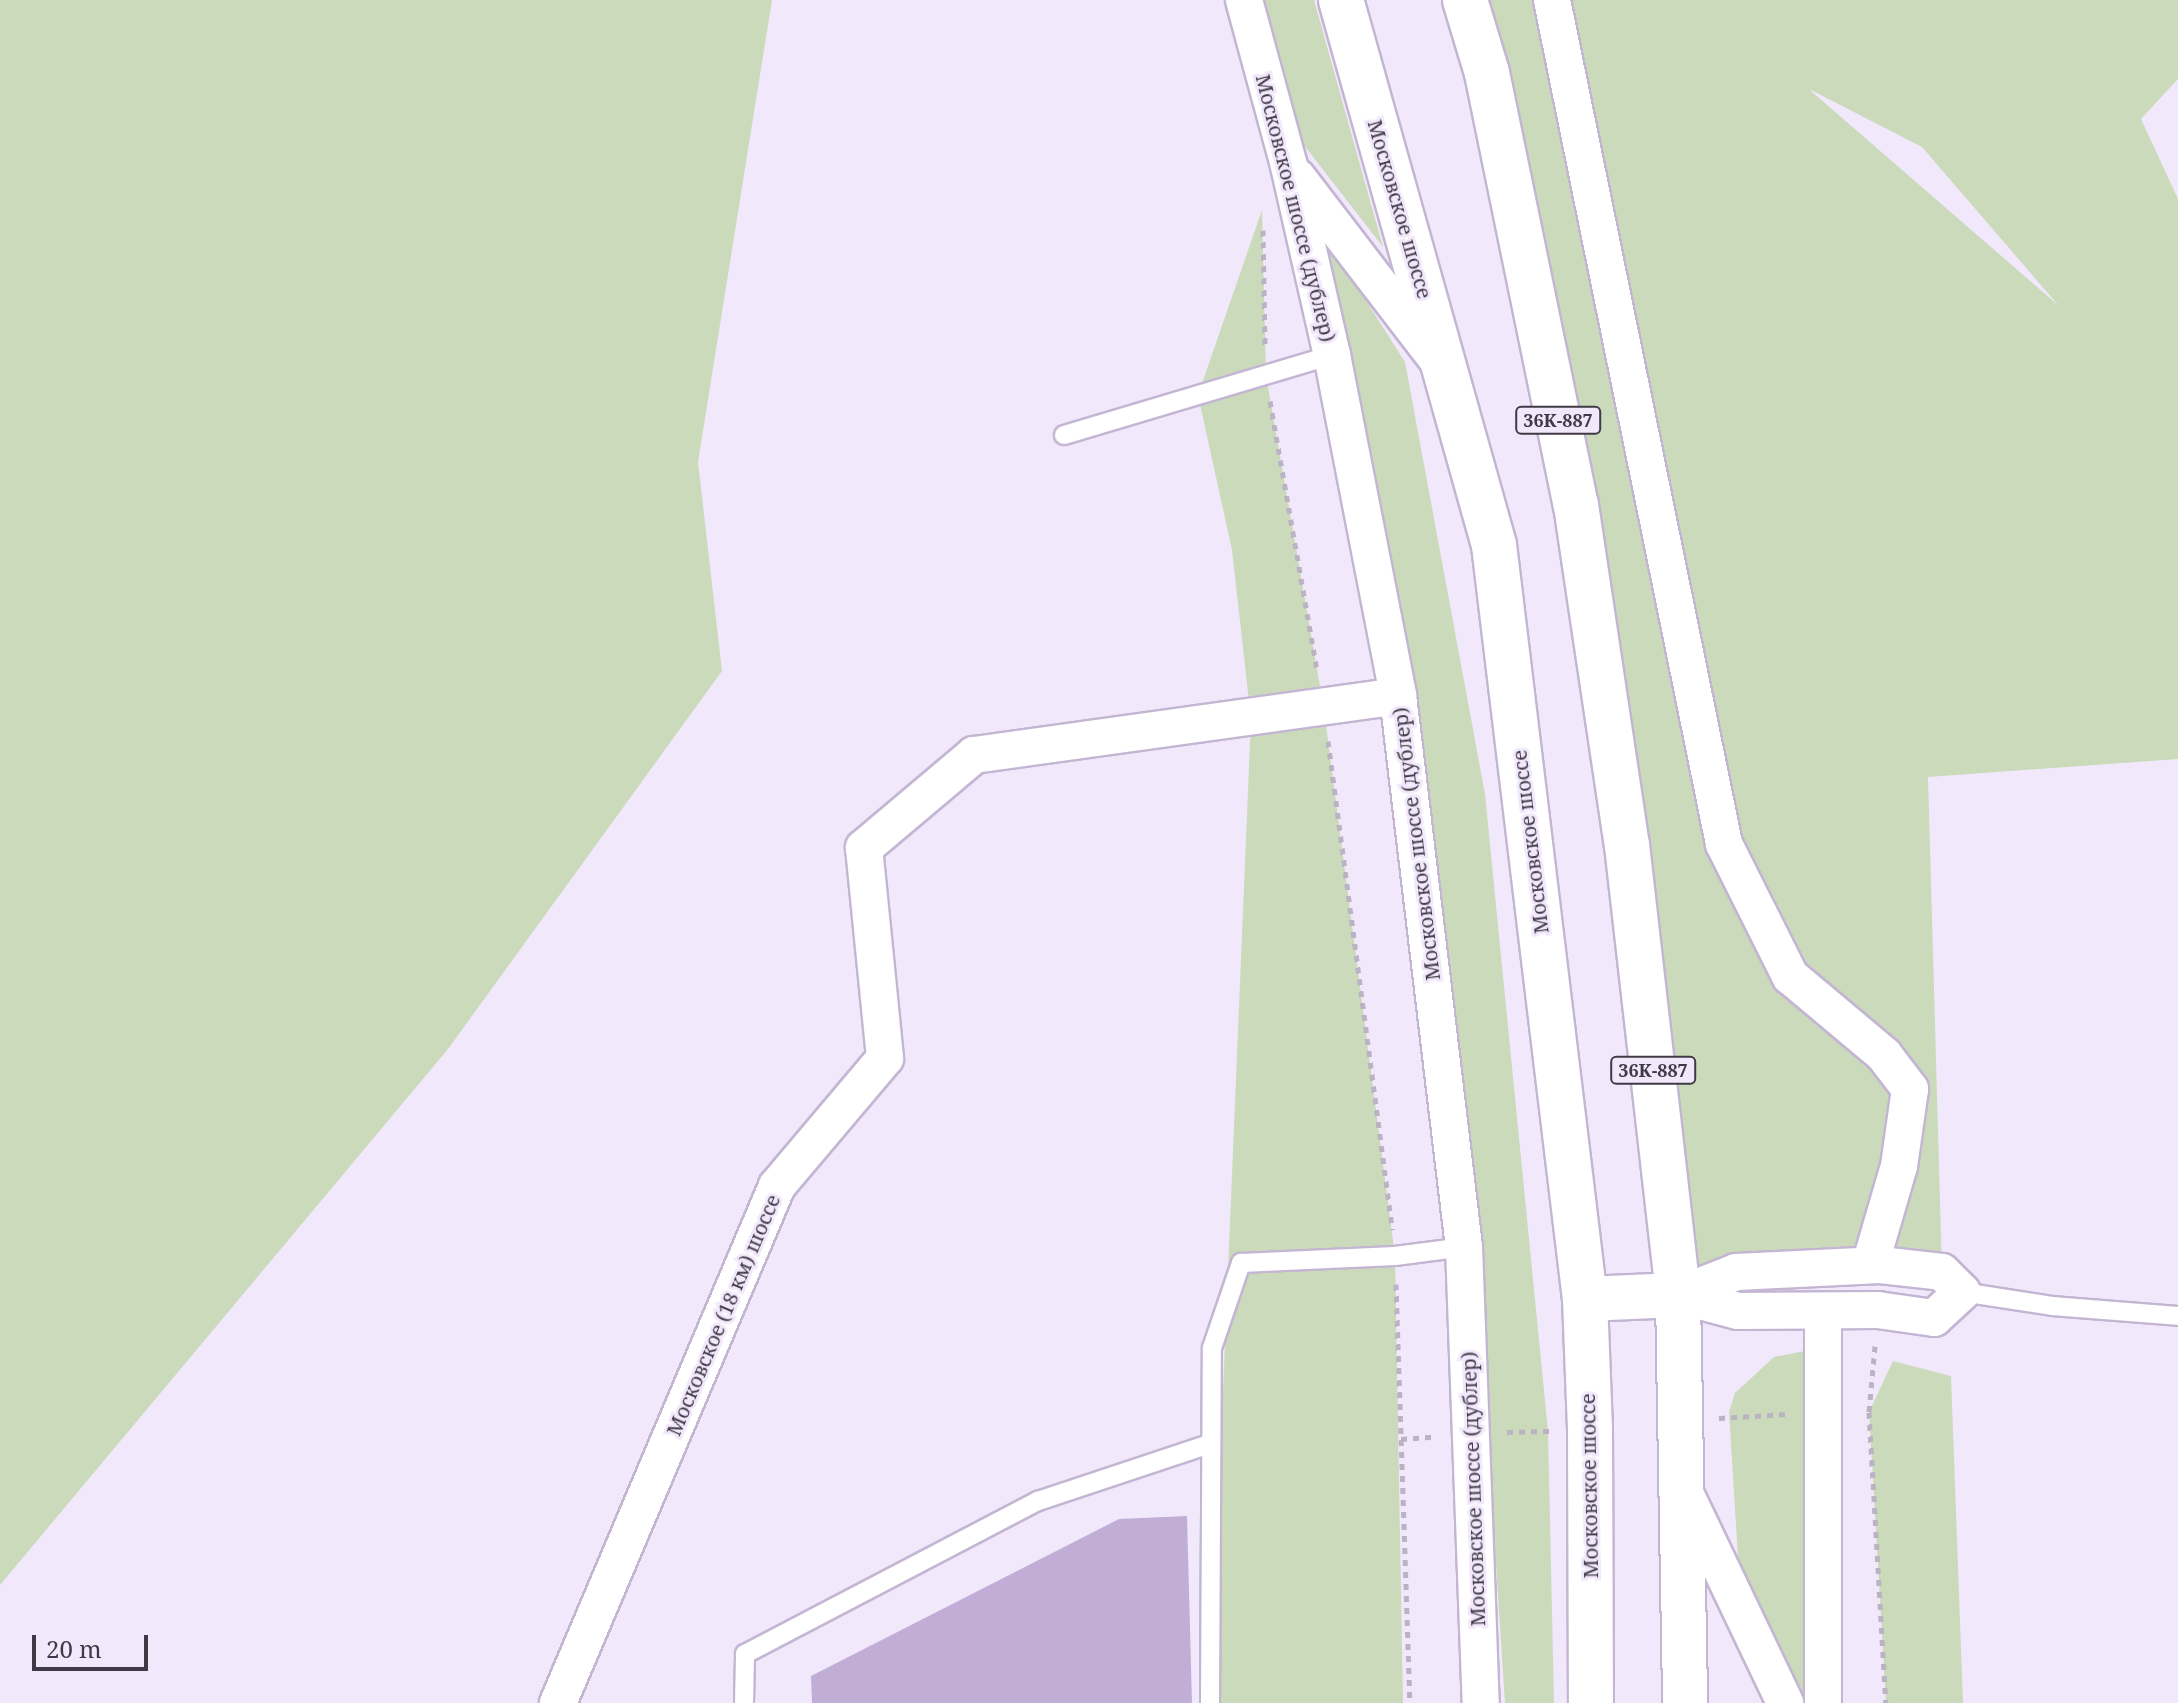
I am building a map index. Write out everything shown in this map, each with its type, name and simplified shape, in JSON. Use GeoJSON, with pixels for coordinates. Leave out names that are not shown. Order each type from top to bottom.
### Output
{"type":"FeatureCollection","features":[{"type":"Feature","properties":{"kind":"main road","name":"Московское шоссе"},"geometry":{"type":"LineString","coordinates":[[1341,0],[1494,545],[1585,1299],[1590,1429],[1591,1703]]}},
{"type":"Feature","properties":{"kind":"main road","name":"36К-887"},"geometry":{"type":"LineString","coordinates":[[1465,0],[1487,73],[1576,505],[1627,845],[1678,1295],[1684,1490],[1685,1703]]}},
{"type":"Feature","properties":{"kind":"main road"},"geometry":{"type":"LineString","coordinates":[[1585,1299],[1678,1295]]}},
{"type":"Feature","properties":{"kind":"street","name":"Московское шоссе (дублер)"},"geometry":{"type":"LineString","coordinates":[[1244,0],[1289,166],[1332,355],[1398,696],[1464,1247],[1481,1703]]}},
{"type":"Feature","properties":{"kind":"street"},"geometry":{"type":"LineString","coordinates":[[1552,0],[1724,844],[1790,976],[1884,1055],[1910,1089],[1899,1166],[1870,1265]]}},
{"type":"Feature","properties":{"kind":"street"},"geometry":{"type":"LineString","coordinates":[[1289,166],[1446,371]]}},
{"type":"Feature","properties":{"kind":"street"},"geometry":{"type":"LineString","coordinates":[[1324,709],[1398,696]]}},
{"type":"Feature","properties":{"kind":"street","name":"Московское (18 км) шоссе"},"geometry":{"type":"LineString","coordinates":[[558,1703],[777,1186],[885,1058],[864,848],[974,755],[1324,709]]}},
{"type":"Feature","properties":{"kind":"street"},"geometry":{"type":"LineString","coordinates":[[1870,1265],[1942,1272],[1962,1292],[1934,1318],[1878,1310],[1738,1311],[1678,1295],[1736,1272],[1870,1265]]}},
{"type":"Feature","properties":{"kind":"street"},"geometry":{"type":"LineString","coordinates":[[1823,1312],[1823,1703]]}},
{"type":"Feature","properties":{"kind":"street"},"geometry":{"type":"LineString","coordinates":[[1684,1490],[1785,1703]]}},
{"type":"Feature","properties":{"kind":"lane"},"geometry":{"type":"LineString","coordinates":[[1064,435],[1332,355]]}},
{"type":"Feature","properties":{"kind":"lane"},"geometry":{"type":"LineString","coordinates":[[1210,1703],[1209,1444],[1212,1348],[1241,1263],[1395,1256],[1464,1247]]}},
{"type":"Feature","properties":{"kind":"lane"},"geometry":{"type":"LineString","coordinates":[[1962,1292],[2052,1306],[2178,1316]]}},
{"type":"Feature","properties":{"kind":"lane"},"geometry":{"type":"LineString","coordinates":[[744,1703],[745,1654],[1038,1501],[1209,1444]]}},
{"type":"Feature","properties":{"kind":"path"},"geometry":{"type":"LineString","coordinates":[[1263,225],[1266,375],[1324,709],[1395,1256],[1410,1703]]}},
{"type":"Feature","properties":{"kind":"path"},"geometry":{"type":"LineString","coordinates":[[1869,1412],[1886,1703]]}},
{"type":"Feature","properties":{"kind":"green space"},"geometry":{"type":"Polygon","coordinates":[[[0,0],[772,0],[698,462],[722,671],[448,1049],[0,1585],[0,0]]]}},
{"type":"Feature","properties":{"kind":"green space"},"geometry":{"type":"Polygon","coordinates":[[[1258,0],[1314,0],[1383,247],[1300,140],[1258,0]]]}},
{"type":"Feature","properties":{"kind":"green space"},"geometry":{"type":"Polygon","coordinates":[[[1453,0],[2178,0],[2178,79],[2141,119],[2178,199],[2178,759],[1928,777],[1942,1272],[1678,1295],[1627,845],[1453,0]],[[1811,90],[2059,306],[1922,147],[1811,90]]]}},
{"type":"Feature","properties":{"kind":"green space"},"geometry":{"type":"Polygon","coordinates":[[[1262,210],[1266,375],[1324,709],[1395,1256],[1403,1703],[1210,1703],[1251,719],[1232,550],[1198,395],[1262,210]]]}},
{"type":"Feature","properties":{"kind":"green space"},"geometry":{"type":"Polygon","coordinates":[[[1322,231],[1405,362],[1485,794],[1548,1431],[1554,1703],[1505,1703],[1479,1301],[1322,231]]]}},
{"type":"Feature","properties":{"kind":"green space"},"geometry":{"type":"Polygon","coordinates":[[[1805,1351],[1804,1703],[1796,1703],[1738,1557],[1729,1412],[1735,1393],[1774,1357],[1805,1351]]]}},
{"type":"Feature","properties":{"kind":"green space"},"geometry":{"type":"Polygon","coordinates":[[[1893,1361],[1951,1376],[1963,1703],[1886,1703],[1869,1412],[1893,1361]]]}},
{"type":"Feature","properties":{"kind":"building"},"geometry":{"type":"Polygon","coordinates":[[[1187,1516],[1192,1703],[812,1703],[811,1676],[1119,1519],[1187,1516]]]}}]}
